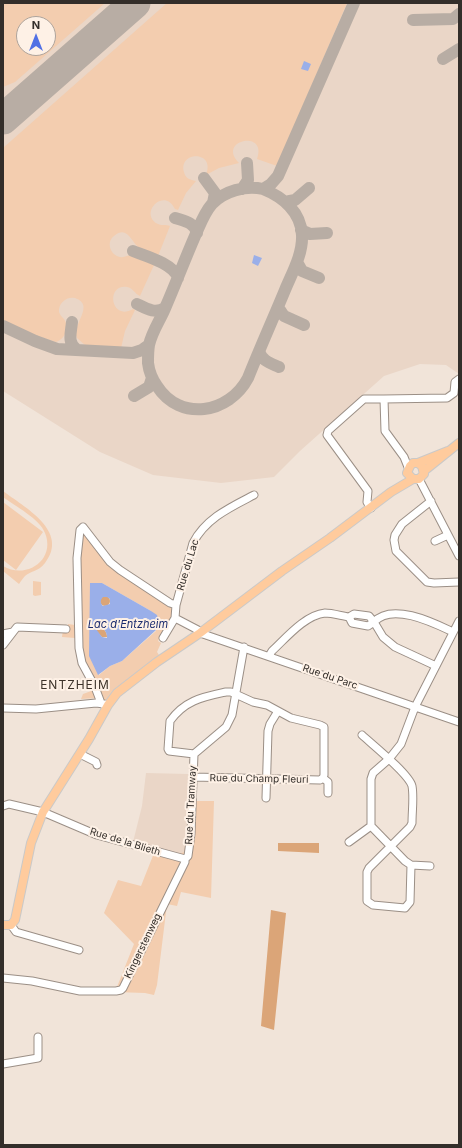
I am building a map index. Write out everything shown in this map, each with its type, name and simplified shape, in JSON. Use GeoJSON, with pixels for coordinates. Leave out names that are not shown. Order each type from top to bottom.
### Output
{"type":"FeatureCollection","features":[{"type":"Feature","properties":{"kind":"main road"},"geometry":{"type":"LineString","coordinates":[[7,925],[15,920],[18,896],[31,843],[43,812],[80,754],[105,704],[135,678],[200,633],[276,575],[371,508],[391,492],[413,471],[459,443]]}},
{"type":"Feature","properties":{"kind":"main road"},"geometry":{"type":"LineString","coordinates":[[413,471],[422,466],[424,471],[448,450]]}},
{"type":"Feature","properties":{"kind":"street"},"geometry":{"type":"LineString","coordinates":[[371,508],[367,502],[369,495],[368,491],[327,435],[328,431],[364,399],[447,398],[454,393],[455,382],[459,379]]}},
{"type":"Feature","properties":{"kind":"street"},"geometry":{"type":"LineString","coordinates":[[384,399],[385,431],[413,471],[431,501],[459,556]]}},
{"type":"Feature","properties":{"kind":"street","name":"Rue du Lac"},"geometry":{"type":"LineString","coordinates":[[163,638],[175,618],[176,605],[193,543],[198,534],[209,521],[254,494]]}},
{"type":"Feature","properties":{"kind":"street"},"geometry":{"type":"LineString","coordinates":[[431,501],[402,524],[395,534],[394,540],[396,551],[427,582],[459,582]]}},
{"type":"Feature","properties":{"kind":"street"},"geometry":{"type":"LineString","coordinates":[[3,708],[36,709],[105,704],[82,663],[79,648],[77,558],[80,530],[83,527],[110,562],[170,603],[176,605]]}},
{"type":"Feature","properties":{"kind":"street"},"geometry":{"type":"LineString","coordinates":[[435,542],[448,535]]}},
{"type":"Feature","properties":{"kind":"street"},"geometry":{"type":"LineString","coordinates":[[269,656],[272,651],[307,620],[326,613],[349,617],[354,614],[369,616],[383,638],[395,647],[436,666]]}},
{"type":"Feature","properties":{"kind":"street"},"geometry":{"type":"LineString","coordinates":[[374,622],[379,617],[405,614],[427,620],[453,632]]}},
{"type":"Feature","properties":{"kind":"street"},"geometry":{"type":"LineString","coordinates":[[175,618],[198,630],[200,633]]}},
{"type":"Feature","properties":{"kind":"street"},"geometry":{"type":"LineString","coordinates":[[430,866],[411,865],[405,861],[371,826],[371,779],[373,773],[389,759],[401,744],[415,707],[459,621]]}},
{"type":"Feature","properties":{"kind":"street"},"geometry":{"type":"LineString","coordinates":[[3,645],[17,627],[66,629]]}},
{"type":"Feature","properties":{"kind":"street"},"geometry":{"type":"LineString","coordinates":[[3,634],[13,632]]}},
{"type":"Feature","properties":{"kind":"street","name":"Rue du Parc"},"geometry":{"type":"LineString","coordinates":[[200,633],[459,722]]}},
{"type":"Feature","properties":{"kind":"street","name":"Rue du Tramway"},"geometry":{"type":"LineString","coordinates":[[185,859],[188,856],[190,840],[194,754],[226,727],[232,716],[244,647]]}},
{"type":"Feature","properties":{"kind":"street"},"geometry":{"type":"LineString","coordinates":[[194,754],[169,751],[168,724],[170,721],[189,702],[196,699],[226,692],[235,694]]}},
{"type":"Feature","properties":{"kind":"street","name":"Rue du Champ Fleuri"},"geometry":{"type":"LineString","coordinates":[[235,694],[253,702],[267,704],[291,718],[324,726],[323,778]]}},
{"type":"Feature","properties":{"kind":"street"},"geometry":{"type":"LineString","coordinates":[[266,798],[268,731],[270,724],[278,711]]}},
{"type":"Feature","properties":{"kind":"street"},"geometry":{"type":"LineString","coordinates":[[362,735],[389,759],[408,779],[411,784],[412,791],[412,823],[410,827],[390,845],[370,866],[367,872],[366,898],[369,903],[373,905],[403,908],[408,905],[410,902],[411,865]]}},
{"type":"Feature","properties":{"kind":"street"},"geometry":{"type":"LineString","coordinates":[[80,754],[96,762],[97,765]]}},
{"type":"Feature","properties":{"kind":"street","name":"Rue du Champ Fleuri"},"geometry":{"type":"LineString","coordinates":[[193,777],[320,780],[323,778]]}},
{"type":"Feature","properties":{"kind":"street","name":"Rue du Champ Fleuri"},"geometry":{"type":"LineString","coordinates":[[323,778],[328,782],[328,793]]}},
{"type":"Feature","properties":{"kind":"street","name":"Rue de la Blieth"},"geometry":{"type":"LineString","coordinates":[[6,805],[43,812],[97,835],[185,859]]}},
{"type":"Feature","properties":{"kind":"street"},"geometry":{"type":"LineString","coordinates":[[349,842],[371,826]]}},
{"type":"Feature","properties":{"kind":"street","name":"Kingerstenweg"},"geometry":{"type":"LineString","coordinates":[[3,978],[32,981],[80,991],[105,992],[121,990],[185,862],[185,859]]}},
{"type":"Feature","properties":{"kind":"street"},"geometry":{"type":"LineString","coordinates":[[7,925],[16,932],[79,950]]}},
{"type":"Feature","properties":{"kind":"street"},"geometry":{"type":"LineString","coordinates":[[3,1064],[38,1058],[38,1037]]}},
{"type":"Feature","properties":{"kind":"shaded area"},"geometry":{"type":"Polygon","coordinates":[[[3,3],[459,3],[459,374],[446,365],[420,364],[384,376],[300,451],[274,477],[221,483],[153,475],[100,452],[3,391],[3,3]]]}},
{"type":"Feature","properties":{"kind":"shaded area"},"geometry":{"type":"Polygon","coordinates":[[[3,3],[105,3],[56,46],[56,16],[16,16],[16,56],[45,56],[15,82],[3,87],[3,3]]]}},
{"type":"Feature","properties":{"kind":"shaded area"},"geometry":{"type":"Polygon","coordinates":[[[167,3],[347,3],[277,166],[257,159],[258,150],[256,144],[250,141],[244,141],[237,144],[234,148],[234,155],[239,163],[219,168],[206,175],[208,167],[206,161],[196,156],[191,157],[186,160],[184,172],[185,176],[196,181],[186,193],[178,210],[165,200],[155,204],[152,209],[151,214],[153,220],[160,225],[170,226],[158,256],[142,250],[128,235],[122,232],[114,236],[110,242],[110,248],[117,256],[135,256],[154,265],[140,296],[127,287],[120,288],[113,296],[116,307],[120,311],[126,312],[133,309],[135,310],[125,331],[121,348],[90,347],[85,345],[77,338],[77,327],[82,316],[83,305],[81,301],[75,298],[66,299],[60,306],[60,315],[66,322],[67,326],[66,333],[59,341],[56,342],[25,332],[3,320],[3,148],[167,3]]]}},
{"type":"Feature","properties":{"kind":"shaded area"},"geometry":{"type":"Polygon","coordinates":[[[3,491],[22,504],[41,521],[48,530],[52,540],[51,551],[45,563],[40,568],[27,574],[19,584],[3,571],[3,566],[12,570],[21,571],[37,565],[43,559],[46,552],[47,543],[45,533],[38,523],[27,513],[3,497],[3,491]]]}},
{"type":"Feature","properties":{"kind":"shaded area"},"geometry":{"type":"Polygon","coordinates":[[[3,502],[43,532],[16,570],[3,560],[3,502]]]}},
{"type":"Feature","properties":{"kind":"shaded area"},"geometry":{"type":"Polygon","coordinates":[[[83,530],[116,571],[153,594],[172,609],[173,614],[158,641],[161,643],[157,652],[161,658],[107,702],[97,698],[81,699],[83,694],[94,690],[90,684],[86,685],[82,681],[87,677],[81,655],[79,559],[83,530]],[[90,583],[99,675],[110,666],[122,661],[156,631],[151,611],[102,583],[90,583]]]}},
{"type":"Feature","properties":{"kind":"shaded area"},"geometry":{"type":"Polygon","coordinates":[[[33,581],[41,582],[41,595],[33,595],[33,581]]]}},
{"type":"Feature","properties":{"kind":"shaded area"},"geometry":{"type":"Polygon","coordinates":[[[105,596],[110,601],[105,606],[100,601],[105,596]]]}},
{"type":"Feature","properties":{"kind":"shaded area"},"geometry":{"type":"Polygon","coordinates":[[[68,624],[75,625],[75,638],[62,637],[63,630],[67,630],[68,624]]]}},
{"type":"Feature","properties":{"kind":"shaded area"},"geometry":{"type":"Polygon","coordinates":[[[98,627],[105,630],[107,637],[102,637],[97,632],[96,628],[98,627]]]}},
{"type":"Feature","properties":{"kind":"shaded area"},"geometry":{"type":"Polygon","coordinates":[[[146,773],[188,774],[184,852],[179,854],[133,842],[142,806],[146,773]]]}},
{"type":"Feature","properties":{"kind":"shaded area"},"geometry":{"type":"Polygon","coordinates":[[[188,801],[214,801],[211,898],[181,892],[177,906],[167,904],[157,985],[154,995],[145,993],[115,992],[134,944],[104,913],[118,880],[141,886],[156,848],[179,854],[184,852],[188,801]]]}},
{"type":"Feature","properties":{"kind":"shaded area"},"geometry":{"type":"Polygon","coordinates":[[[278,843],[319,843],[319,853],[278,851],[278,843]]]}},
{"type":"Feature","properties":{"kind":"shaded area"},"geometry":{"type":"Polygon","coordinates":[[[271,910],[286,913],[274,1030],[261,1026],[271,910]]]}},
{"type":"Feature","properties":{"kind":"water"},"geometry":{"type":"Polygon","coordinates":[[[304,61],[311,64],[308,71],[301,69],[304,61]]]}},
{"type":"Feature","properties":{"kind":"water"},"geometry":{"type":"Polygon","coordinates":[[[254,255],[262,258],[258,266],[252,263],[254,255]]]}},
{"type":"Feature","properties":{"kind":"water","name":"Lac d'Entzheim"},"geometry":{"type":"Polygon","coordinates":[[[90,583],[102,583],[157,615],[159,623],[156,630],[122,661],[110,666],[98,675],[89,656],[90,583]],[[103,597],[101,599],[103,606],[110,604],[110,599],[103,597]],[[98,627],[96,629],[102,637],[107,638],[105,630],[98,627]]]}},
{"type":"Feature","properties":{"kind":"taxiway"},"geometry":{"type":"LineString","coordinates":[[263,189],[277,196],[290,206],[298,219],[301,227],[302,242],[296,263],[248,378],[240,390],[229,400],[217,406],[204,409],[191,409],[178,405],[167,397],[154,381],[148,363],[149,347],[152,335],[164,311],[200,223],[204,215],[217,199],[236,190],[250,188],[263,189],[271,184],[278,176],[354,3]]}},
{"type":"Feature","properties":{"kind":"taxiway"},"geometry":{"type":"LineString","coordinates":[[413,20],[453,19],[459,14]]}},
{"type":"Feature","properties":{"kind":"taxiway"},"geometry":{"type":"LineString","coordinates":[[443,59],[459,49]]}},
{"type":"Feature","properties":{"kind":"taxiway"},"geometry":{"type":"LineString","coordinates":[[3,110],[21,103]]}},
{"type":"Feature","properties":{"kind":"taxiway"},"geometry":{"type":"LineString","coordinates":[[242,189],[248,180],[247,163]]}},
{"type":"Feature","properties":{"kind":"taxiway"},"geometry":{"type":"LineString","coordinates":[[204,178],[215,193],[213,203]]}},
{"type":"Feature","properties":{"kind":"taxiway"},"geometry":{"type":"LineString","coordinates":[[285,202],[295,200],[309,188]]}},
{"type":"Feature","properties":{"kind":"taxiway"},"geometry":{"type":"LineString","coordinates":[[175,218],[194,226],[197,233]]}},
{"type":"Feature","properties":{"kind":"taxiway"},"geometry":{"type":"LineString","coordinates":[[301,230],[310,234],[327,233]]}},
{"type":"Feature","properties":{"kind":"taxiway"},"geometry":{"type":"LineString","coordinates":[[133,251],[152,258],[165,265],[171,269],[178,278]]}},
{"type":"Feature","properties":{"kind":"taxiway"},"geometry":{"type":"LineString","coordinates":[[297,262],[302,271],[319,278]]}},
{"type":"Feature","properties":{"kind":"taxiway"},"geometry":{"type":"LineString","coordinates":[[137,304],[154,311],[165,308]]}},
{"type":"Feature","properties":{"kind":"taxiway"},"geometry":{"type":"LineString","coordinates":[[278,307],[284,316],[304,325]]}},
{"type":"Feature","properties":{"kind":"taxiway"},"geometry":{"type":"LineString","coordinates":[[72,322],[71,341],[77,350]]}},
{"type":"Feature","properties":{"kind":"taxiway"},"geometry":{"type":"LineString","coordinates":[[3,326],[35,341],[57,349],[133,353],[142,350],[149,345]]}},
{"type":"Feature","properties":{"kind":"taxiway"},"geometry":{"type":"LineString","coordinates":[[259,351],[264,359],[279,367]]}},
{"type":"Feature","properties":{"kind":"taxiway"},"geometry":{"type":"LineString","coordinates":[[134,396],[149,387],[152,378]]}},
{"type":"Feature","properties":{"kind":"runway"},"geometry":{"type":"LineString","coordinates":[[3,119],[135,3]]}},
{"type":"Feature","properties":{"kind":"district","name":"ENTZHEIM"},"geometry":{"type":"Point","coordinates":[75,685]}}]}
